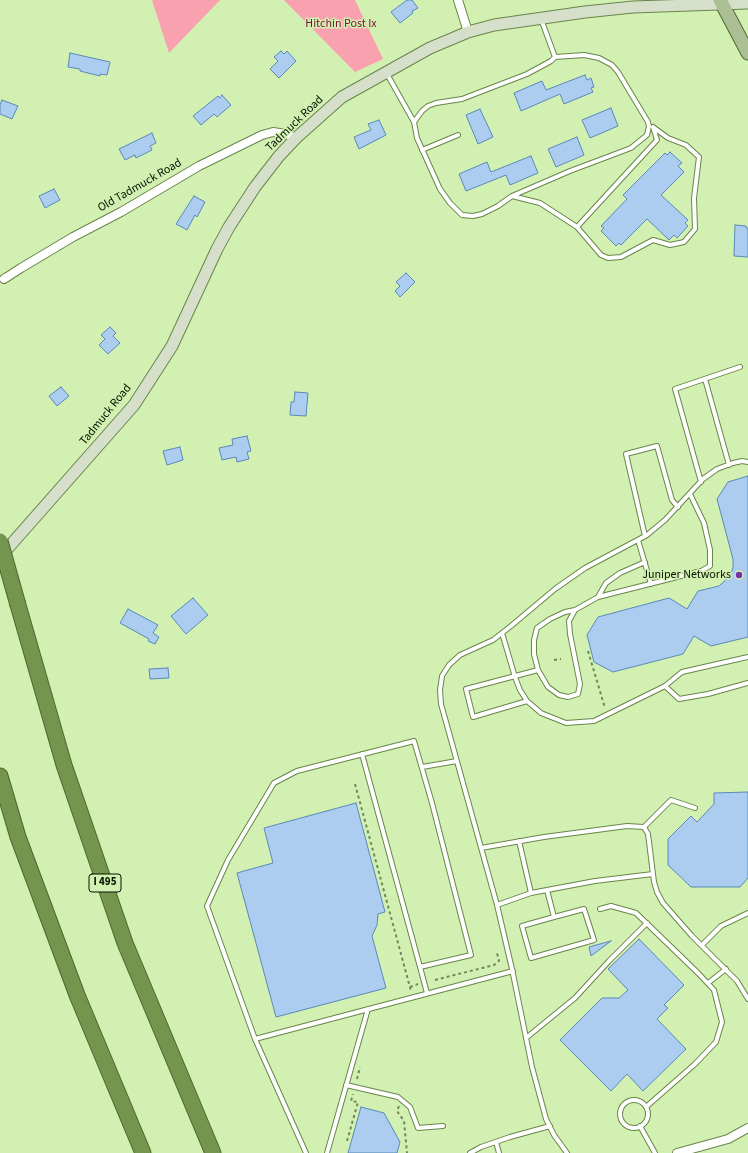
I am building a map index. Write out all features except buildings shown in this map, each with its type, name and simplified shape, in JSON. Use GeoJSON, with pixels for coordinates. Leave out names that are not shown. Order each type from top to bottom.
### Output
{"type":"FeatureCollection","features":[{"type":"Feature","properties":{"kind":"highway","name":"I 495"},"geometry":{"type":"LineString","coordinates":[[0,541],[64,765],[125,943],[214,1153]]}},
{"type":"Feature","properties":{"kind":"highway"},"geometry":{"type":"LineString","coordinates":[[0,776],[18,837],[77,995],[143,1153]]}},
{"type":"Feature","properties":{"kind":"main road"},"geometry":{"type":"LineString","coordinates":[[721,2],[748,53]]}},
{"type":"Feature","properties":{"kind":"street"},"geometry":{"type":"LineString","coordinates":[[458,0],[468,32]]}},
{"type":"Feature","properties":{"kind":"street","name":"Tadmuck Road"},"geometry":{"type":"LineString","coordinates":[[0,557],[134,405],[172,346],[217,249],[254,187],[296,138],[342,97],[430,48],[468,32],[494,25],[632,3],[663,5],[721,2],[748,3]]}},
{"type":"Feature","properties":{"kind":"street","name":"Old Tadmuck Road"},"geometry":{"type":"LineString","coordinates":[[5,278],[4,280],[73,237],[121,212],[199,166],[262,135],[273,132],[286,134],[296,138]]}},
{"type":"Feature","properties":{"kind":"street"},"geometry":{"type":"LineString","coordinates":[[677,1153],[728,1139],[748,1128]]}},
{"type":"Feature","properties":{"kind":"lane"},"geometry":{"type":"LineString","coordinates":[[541,18],[555,56]]}},
{"type":"Feature","properties":{"kind":"lane"},"geometry":{"type":"LineString","coordinates":[[414,122],[422,111],[428,106],[436,103],[462,99],[528,74],[543,66],[555,56],[584,55],[593,56],[606,61],[618,72],[651,126],[657,140],[577,227]]}},
{"type":"Feature","properties":{"kind":"lane"},"geometry":{"type":"LineString","coordinates":[[386,72],[414,122],[417,138],[440,189],[450,203],[462,215],[473,216],[482,214],[498,206],[512,196],[570,171],[631,148],[647,135],[651,126]]}},
{"type":"Feature","properties":{"kind":"lane"},"geometry":{"type":"LineString","coordinates":[[512,196],[540,203],[577,227],[601,255],[608,258],[621,257],[653,240],[670,245],[684,242],[695,229],[694,198],[699,157],[686,145],[668,138],[651,126]]}},
{"type":"Feature","properties":{"kind":"lane"},"geometry":{"type":"LineString","coordinates":[[422,150],[458,135]]}},
{"type":"Feature","properties":{"kind":"lane"},"geometry":{"type":"LineString","coordinates":[[700,482],[675,389],[740,367]]}},
{"type":"Feature","properties":{"kind":"lane"},"geometry":{"type":"LineString","coordinates":[[705,379],[729,465]]}},
{"type":"Feature","properties":{"kind":"lane"},"geometry":{"type":"LineString","coordinates":[[645,536],[626,454],[656,446],[672,500],[678,507]]}},
{"type":"Feature","properties":{"kind":"lane"},"geometry":{"type":"LineString","coordinates":[[567,1153],[546,1119],[532,1067],[513,971],[497,905],[441,704],[440,690],[442,676],[449,665],[460,655],[493,640],[550,593],[579,572],[645,536],[665,520],[700,482],[717,469],[742,461],[748,462]]}},
{"type":"Feature","properties":{"kind":"lane"},"geometry":{"type":"LineString","coordinates":[[575,610],[569,621],[570,634],[580,684],[578,694],[568,697],[559,695],[548,687],[538,670],[534,654],[534,640],[537,628],[550,619],[565,612],[575,610],[598,597],[701,571],[710,566],[710,550],[704,523],[690,494]]}},
{"type":"Feature","properties":{"kind":"lane"},"geometry":{"type":"LineString","coordinates":[[638,540],[651,584]]}},
{"type":"Feature","properties":{"kind":"lane"},"geometry":{"type":"LineString","coordinates":[[598,597],[606,583],[611,579],[620,573],[645,562]]}},
{"type":"Feature","properties":{"kind":"lane"},"geometry":{"type":"LineString","coordinates":[[502,633],[515,677],[520,690],[527,701],[541,713],[566,723],[594,721],[665,686],[682,672],[748,656]]}},
{"type":"Feature","properties":{"kind":"lane"},"geometry":{"type":"LineString","coordinates":[[527,701],[473,717],[466,690],[538,670]]}},
{"type":"Feature","properties":{"kind":"lane"},"geometry":{"type":"LineString","coordinates":[[665,686],[679,699],[708,694],[748,683]]}},
{"type":"Feature","properties":{"kind":"lane"},"geometry":{"type":"LineString","coordinates":[[306,1153],[255,1039],[207,906],[228,860],[274,783],[298,771],[414,741],[472,955],[420,967]]}},
{"type":"Feature","properties":{"kind":"lane"},"geometry":{"type":"LineString","coordinates":[[362,754],[427,993]]}},
{"type":"Feature","properties":{"kind":"lane"},"geometry":{"type":"LineString","coordinates":[[422,767],[457,761]]}},
{"type":"Feature","properties":{"kind":"lane"},"geometry":{"type":"LineString","coordinates":[[481,848],[519,841],[627,826],[644,827],[671,800],[694,808]]}},
{"type":"Feature","properties":{"kind":"lane"},"geometry":{"type":"LineString","coordinates":[[644,827],[648,834],[657,892],[663,903],[737,981],[748,999]]}},
{"type":"Feature","properties":{"kind":"lane"},"geometry":{"type":"LineString","coordinates":[[519,841],[531,893]]}},
{"type":"Feature","properties":{"kind":"lane"},"geometry":{"type":"LineString","coordinates":[[497,905],[531,893],[653,874]]}},
{"type":"Feature","properties":{"kind":"lane"},"geometry":{"type":"LineString","coordinates":[[547,890],[554,917]]}},
{"type":"Feature","properties":{"kind":"lane"},"geometry":{"type":"LineString","coordinates":[[600,909],[612,906],[636,912],[714,990],[722,1022],[716,1042],[696,1064],[646,1107]]}},
{"type":"Feature","properties":{"kind":"lane"},"geometry":{"type":"LineString","coordinates":[[584,909],[594,940],[531,958],[522,926],[554,917],[584,909]]}},
{"type":"Feature","properties":{"kind":"lane"},"geometry":{"type":"LineString","coordinates":[[702,945],[721,926],[748,913]]}},
{"type":"Feature","properties":{"kind":"lane"},"geometry":{"type":"LineString","coordinates":[[526,1038],[575,998],[647,923]]}},
{"type":"Feature","properties":{"kind":"lane"},"geometry":{"type":"LineString","coordinates":[[708,983],[726,969]]}},
{"type":"Feature","properties":{"kind":"lane"},"geometry":{"type":"LineString","coordinates":[[255,1039],[513,971]]}},
{"type":"Feature","properties":{"kind":"lane"},"geometry":{"type":"LineString","coordinates":[[327,1153],[368,1009]]}},
{"type":"Feature","properties":{"kind":"lane"},"geometry":{"type":"LineString","coordinates":[[346,1085],[398,1097],[410,1107],[418,1128],[443,1126]]}},
{"type":"Feature","properties":{"kind":"lane"},"geometry":{"type":"LineString","coordinates":[[637,1100],[645,1105],[648,1114],[645,1124],[640,1126],[636,1128],[627,1126],[621,1119],[621,1109],[627,1102],[637,1100]]}},
{"type":"Feature","properties":{"kind":"lane"},"geometry":{"type":"LineString","coordinates":[[470,1153],[481,1147],[550,1126]]}},
{"type":"Feature","properties":{"kind":"lane"},"geometry":{"type":"LineString","coordinates":[[640,1126],[655,1153]]}},
{"type":"Feature","properties":{"kind":"lane"},"geometry":{"type":"LineString","coordinates":[[496,1142],[499,1153]]}},
{"type":"Feature","properties":{"kind":"path"},"geometry":{"type":"LineString","coordinates":[[588,651],[607,715]]}},
{"type":"Feature","properties":{"kind":"path"},"geometry":{"type":"LineString","coordinates":[[554,660],[561,659]]}},
{"type":"Feature","properties":{"kind":"path"},"geometry":{"type":"LineString","coordinates":[[355,784],[411,991]]}},
{"type":"Feature","properties":{"kind":"path"},"geometry":{"type":"LineString","coordinates":[[435,980],[494,965],[499,961],[497,952]]}},
{"type":"Feature","properties":{"kind":"path"},"geometry":{"type":"LineString","coordinates":[[410,987],[419,984]]}},
{"type":"Feature","properties":{"kind":"path"},"geometry":{"type":"LineString","coordinates":[[357,1079],[361,1064]]}},
{"type":"Feature","properties":{"kind":"path"},"geometry":{"type":"LineString","coordinates":[[347,1141],[358,1102],[351,1101],[353,1094]]}},
{"type":"Feature","properties":{"kind":"path"},"geometry":{"type":"LineString","coordinates":[[401,1099],[397,1111],[404,1121],[406,1153]]}},
{"type":"Feature","properties":{"kind":"green space"},"geometry":{"type":"Polygon","coordinates":[[[152,0],[220,0],[169,53],[152,0]]]}},
{"type":"Feature","properties":{"kind":"green space","name":"Hitchin Post Ix"},"geometry":{"type":"Polygon","coordinates":[[[284,0],[355,0],[383,59],[355,72],[284,0]]]}},
{"type":"Feature","properties":{"kind":"place","name":"Juniper Networks"},"geometry":{"type":"Point","coordinates":[739,575]}}]}
